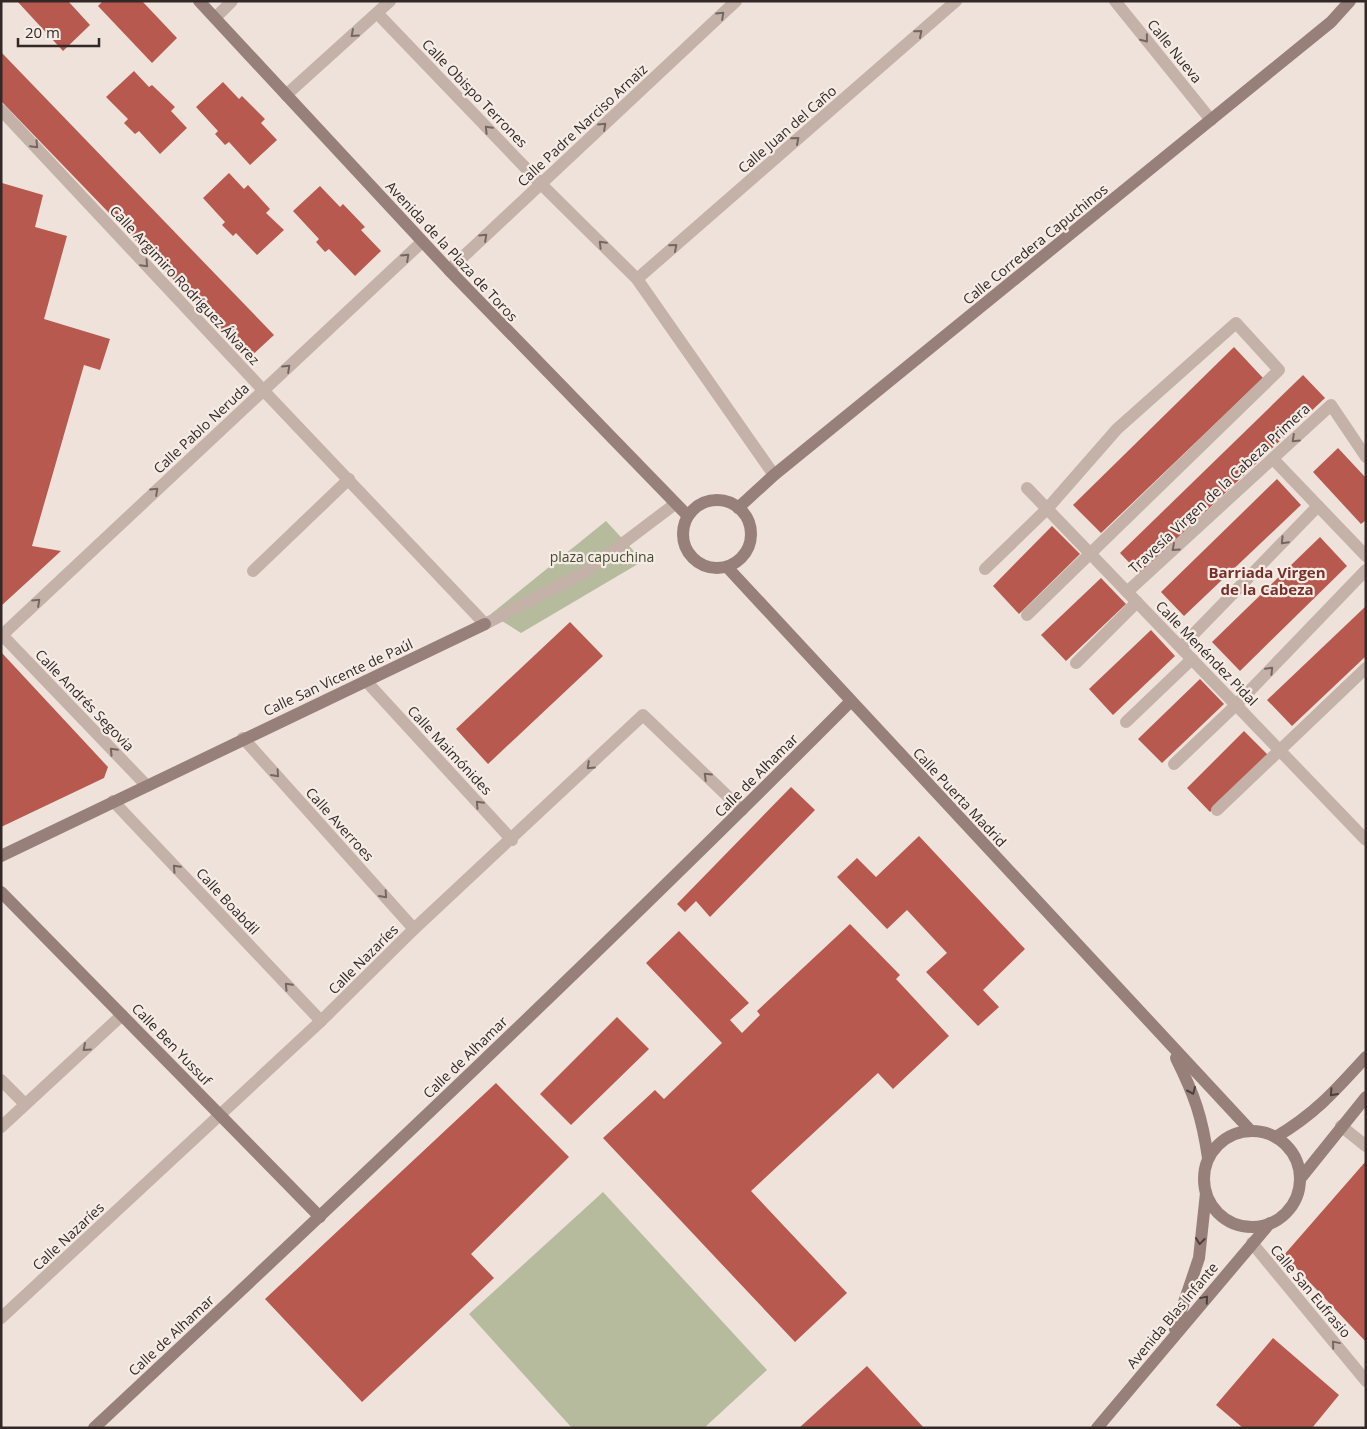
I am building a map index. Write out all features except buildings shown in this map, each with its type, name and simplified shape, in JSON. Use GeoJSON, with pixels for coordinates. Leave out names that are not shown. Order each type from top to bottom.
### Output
{"type":"FeatureCollection","features":[{"type":"Feature","properties":{"kind":"street","name":"Avenida de la Plaza de Toros"},"geometry":{"type":"LineString","coordinates":[[199,1],[422,242],[688,516]]}},
{"type":"Feature","properties":{"kind":"street"},"geometry":{"type":"LineString","coordinates":[[215,18],[232,1]]}},
{"type":"Feature","properties":{"kind":"street"},"geometry":{"type":"LineString","coordinates":[[286,95],[390,1]]}},
{"type":"Feature","properties":{"kind":"street","name":"Calle Padre Narciso Arnaiz"},"geometry":{"type":"LineString","coordinates":[[449,270],[736,1]]}},
{"type":"Feature","properties":{"kind":"street","name":"Calle Juan del Caño"},"geometry":{"type":"LineString","coordinates":[[637,279],[956,1]]}},
{"type":"Feature","properties":{"kind":"street","name":"Calle Nueva"},"geometry":{"type":"LineString","coordinates":[[1114,1],[1211,120]]}},
{"type":"Feature","properties":{"kind":"street","name":"Calle Corredera Capuchinos"},"geometry":{"type":"LineString","coordinates":[[738,508],[774,475],[1331,22],[1350,1]]}},
{"type":"Feature","properties":{"kind":"street","name":"Calle Obispo Terrones"},"geometry":{"type":"LineString","coordinates":[[377,13],[541,184],[637,279],[774,475]]}},
{"type":"Feature","properties":{"kind":"street","name":"Calle Argimiro Rodríguez Álvarez"},"geometry":{"type":"LineString","coordinates":[[1,110],[485,624]]}},
{"type":"Feature","properties":{"kind":"street","name":"Calle Pablo Neruda"},"geometry":{"type":"LineString","coordinates":[[2,635],[422,242]]}},
{"type":"Feature","properties":{"kind":"street"},"geometry":{"type":"LineString","coordinates":[[985,569],[1047,509],[1117,429],[1236,323],[1280,370],[1027,615]]}},
{"type":"Feature","properties":{"kind":"street","name":"Travesía Virgen de la Cabeza Primera"},"geometry":{"type":"LineString","coordinates":[[1127,592],[1331,405],[1366,457]]}},
{"type":"Feature","properties":{"kind":"street"},"geometry":{"type":"LineString","coordinates":[[1273,459],[1366,556]]}},
{"type":"Feature","properties":{"kind":"street"},"geometry":{"type":"LineString","coordinates":[[253,571],[348,479]]}},
{"type":"Feature","properties":{"kind":"street","name":"Calle Menéndez Pidal"},"geometry":{"type":"LineString","coordinates":[[1027,488],[1366,840]]}},
{"type":"Feature","properties":{"kind":"street"},"geometry":{"type":"LineString","coordinates":[[711,501],[725,501],[738,508],[749,522],[750,540],[742,557],[727,567],[710,568],[703,566],[689,556],[682,532],[688,516],[698,506],[711,501]]}},
{"type":"Feature","properties":{"kind":"street","name":"Calle San Vicente de Paúl"},"geometry":{"type":"LineString","coordinates":[[1,856],[243,738],[485,624],[585,572],[675,504]]}},
{"type":"Feature","properties":{"kind":"street"},"geometry":{"type":"LineString","coordinates":[[1181,648],[1318,506]]}},
{"type":"Feature","properties":{"kind":"street","name":"Calle Puerta Madrid"},"geometry":{"type":"LineString","coordinates":[[727,567],[1171,1047],[1251,1130]]}},
{"type":"Feature","properties":{"kind":"street"},"geometry":{"type":"LineString","coordinates":[[1174,764],[1236,705],[1366,570]]}},
{"type":"Feature","properties":{"kind":"street"},"geometry":{"type":"LineString","coordinates":[[1076,663],[1136,602]]}},
{"type":"Feature","properties":{"kind":"street","name":"Calle Andrés Segovia"},"geometry":{"type":"LineString","coordinates":[[2,635],[147,786]]}},
{"type":"Feature","properties":{"kind":"street"},"geometry":{"type":"LineString","coordinates":[[1126,722],[1192,659]]}},
{"type":"Feature","properties":{"kind":"street"},"geometry":{"type":"LineString","coordinates":[[1217,810],[1366,668]]}},
{"type":"Feature","properties":{"kind":"street","name":"Calle Maimónides"},"geometry":{"type":"LineString","coordinates":[[366,681],[512,840]]}},
{"type":"Feature","properties":{"kind":"street","name":"Calle de Alhamar"},"geometry":{"type":"LineString","coordinates":[[94,1428],[320,1217],[742,810],[851,701]]}},
{"type":"Feature","properties":{"kind":"street","name":"Calle Nazaríes"},"geometry":{"type":"LineString","coordinates":[[1,1318],[220,1116],[321,1021],[414,929],[512,840],[644,715],[742,810]]}},
{"type":"Feature","properties":{"kind":"street","name":"Calle Averroes"},"geometry":{"type":"LineString","coordinates":[[243,738],[414,929]]}},
{"type":"Feature","properties":{"kind":"street","name":"Calle Boabdil"},"geometry":{"type":"LineString","coordinates":[[113,801],[321,1021]]}},
{"type":"Feature","properties":{"kind":"street","name":"Calle Ben Yussuf"},"geometry":{"type":"LineString","coordinates":[[1,892],[320,1217]]}},
{"type":"Feature","properties":{"kind":"street"},"geometry":{"type":"LineString","coordinates":[[1,1126],[122,1015]]}},
{"type":"Feature","properties":{"kind":"street","name":"Calle Puerta Madrid"},"geometry":{"type":"LineString","coordinates":[[1171,1047],[1194,1094],[1202,1121],[1208,1158]]}},
{"type":"Feature","properties":{"kind":"street"},"geometry":{"type":"LineString","coordinates":[[1276,1137],[1304,1120],[1322,1106],[1366,1057]]}},
{"type":"Feature","properties":{"kind":"street"},"geometry":{"type":"LineString","coordinates":[[1,1080],[25,1104]]}},
{"type":"Feature","properties":{"kind":"street"},"geometry":{"type":"LineString","coordinates":[[1300,1178],[1366,1097]]}},
{"type":"Feature","properties":{"kind":"street"},"geometry":{"type":"LineString","coordinates":[[1341,1126],[1366,1146]]}},
{"type":"Feature","properties":{"kind":"street"},"geometry":{"type":"LineString","coordinates":[[1173,1336],[1198,1258],[1206,1193],[1204,1176],[1208,1158],[1216,1146],[1226,1138],[1251,1130],[1263,1132],[1276,1137],[1293,1153],[1298,1165],[1300,1178],[1297,1194],[1291,1206],[1282,1216],[1270,1223],[1254,1227],[1232,1223],[1218,1213],[1206,1193]]}},
{"type":"Feature","properties":{"kind":"street","name":"Avenida Blas Infante"},"geometry":{"type":"LineString","coordinates":[[1097,1428],[1270,1223]]}},
{"type":"Feature","properties":{"kind":"street","name":"Calle San Eufrasio"},"geometry":{"type":"LineString","coordinates":[[1252,1243],[1366,1381]]}},
{"type":"Feature","properties":{"kind":"green space","name":"plaza capuchina"},"geometry":{"type":"Polygon","coordinates":[[[606,521],[643,561],[521,633],[491,614],[606,521]]]}},
{"type":"Feature","properties":{"kind":"green space"},"geometry":{"type":"Polygon","coordinates":[[[603,1192],[767,1370],[704,1428],[572,1428],[469,1314],[603,1192]]]}},
{"type":"Feature","properties":{"kind":"district","name":"Barriada Virgen de la Cabeza"},"geometry":{"type":"Point","coordinates":[1267,580]}}]}
